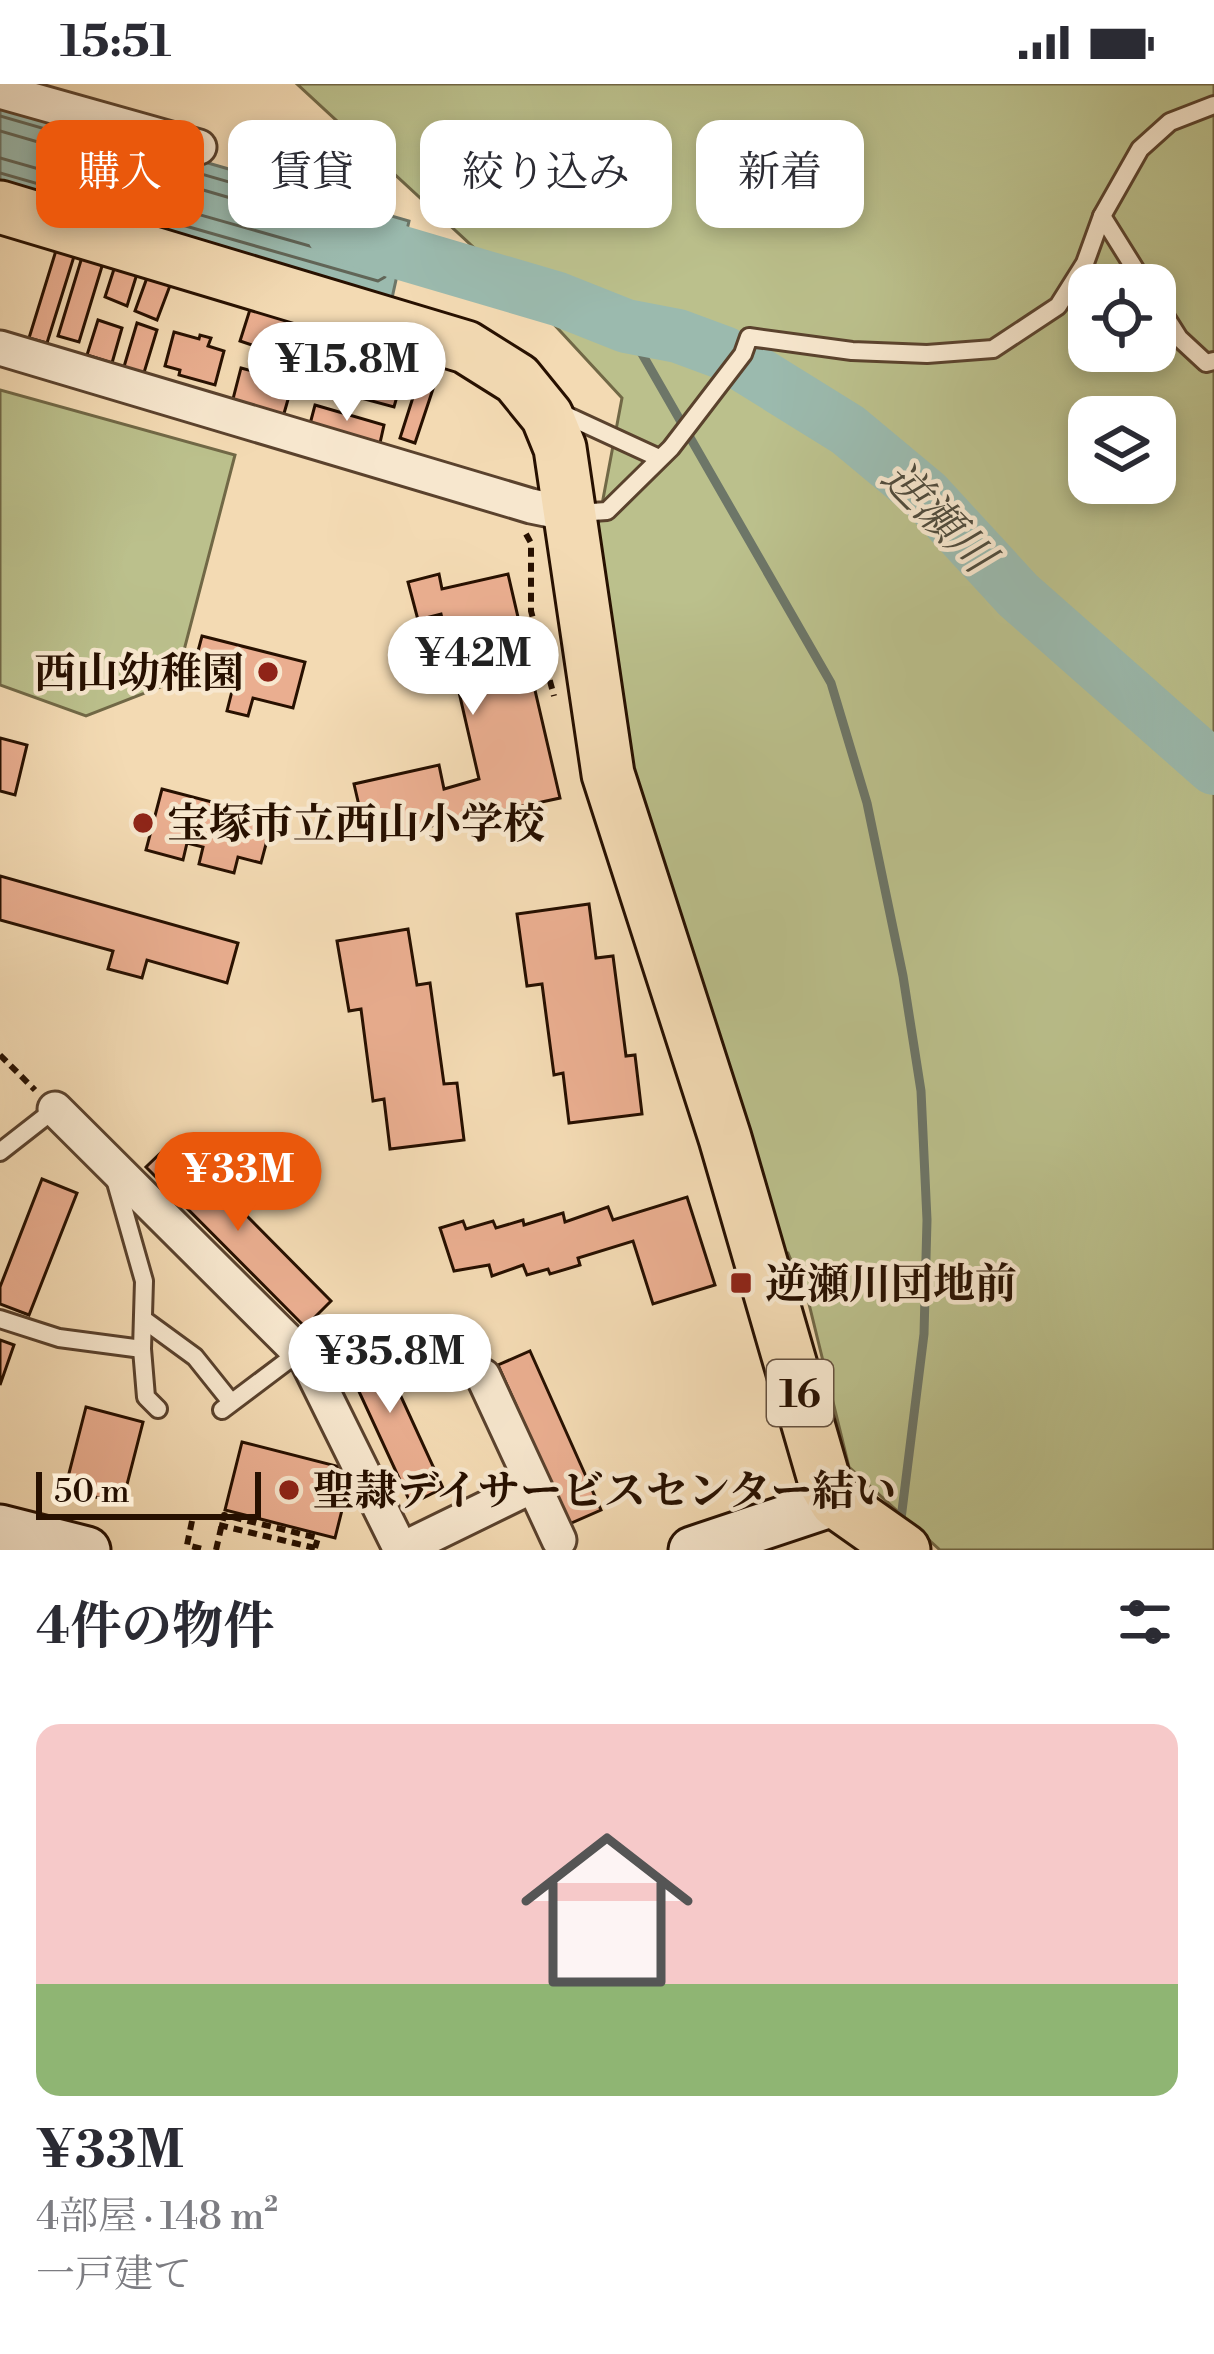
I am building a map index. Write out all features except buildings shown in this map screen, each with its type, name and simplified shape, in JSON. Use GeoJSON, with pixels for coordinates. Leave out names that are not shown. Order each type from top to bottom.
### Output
{"type":"FeatureCollection","features":[{"type":"Feature","properties":{"kind":"main road","name":"16"},"geometry":{"type":"LineString","coordinates":[[0,207],[466,347],[517,379],[538,402],[555,430],[566,467],[608,774],[725,1138],[825,1483],[836,1502]]}},
{"type":"Feature","properties":{"kind":"main road"},"geometry":{"type":"LineString","coordinates":[[836,1502],[893,1542]]}},
{"type":"Feature","properties":{"kind":"street"},"geometry":{"type":"LineString","coordinates":[[0,91],[103,120]]}},
{"type":"Feature","properties":{"kind":"street"},"geometry":{"type":"LineString","coordinates":[[0,348],[570,514]]}},
{"type":"Feature","properties":{"kind":"street"},"geometry":{"type":"LineString","coordinates":[[55,1109],[307,1360],[401,1550],[532,1486]]}},
{"type":"Feature","properties":{"kind":"street"},"geometry":{"type":"LineString","coordinates":[[483,1376],[560,1540]]}},
{"type":"Feature","properties":{"kind":"street"},"geometry":{"type":"LineString","coordinates":[[692,1550],[836,1502]]}},
{"type":"Feature","properties":{"kind":"street"},"geometry":{"type":"LineString","coordinates":[[0,1528],[87,1550]]}},
{"type":"Feature","properties":{"kind":"lane"},"geometry":{"type":"LineString","coordinates":[[570,514],[607,511],[665,453],[743,354],[749,337],[852,351],[927,354],[993,349],[1058,306],[1140,149],[1169,122],[1214,105]]}},
{"type":"Feature","properties":{"kind":"lane"},"geometry":{"type":"LineString","coordinates":[[1102,216],[1132,264]]}},
{"type":"Feature","properties":{"kind":"lane"},"geometry":{"type":"LineString","coordinates":[[1176,333],[1206,363],[1214,361]]}},
{"type":"Feature","properties":{"kind":"lane"},"geometry":{"type":"LineString","coordinates":[[538,402],[665,453]]}},
{"type":"Feature","properties":{"kind":"lane"},"geometry":{"type":"LineString","coordinates":[[0,1152],[55,1109]]}},
{"type":"Feature","properties":{"kind":"lane"},"geometry":{"type":"LineString","coordinates":[[112,1166],[144,1281],[146,1397],[158,1409]]}},
{"type":"Feature","properties":{"kind":"lane"},"geometry":{"type":"LineString","coordinates":[[0,1319],[58,1338],[142,1349]]}},
{"type":"Feature","properties":{"kind":"lane"},"geometry":{"type":"LineString","coordinates":[[143,1319],[195,1357],[226,1406],[299,1352]]}},
{"type":"Feature","properties":{"kind":"path"},"geometry":{"type":"LineString","coordinates":[[0,1055],[55,1109]]}},
{"type":"Feature","properties":{"kind":"path"},"geometry":{"type":"LineString","coordinates":[[216,1550],[220,1532],[224,1515],[318,1538],[315,1548],[238,1530],[219,1525]]}},
{"type":"Feature","properties":{"kind":"path"},"geometry":{"type":"LineString","coordinates":[[192,1521],[187,1545],[206,1550]]}},
{"type":"Feature","properties":{"kind":"green space"},"geometry":{"type":"Polygon","coordinates":[[[297,84],[1214,84],[1214,1550],[940,1550],[849,1467],[809,1304],[788,1253],[775,1254],[637,831],[591,563],[622,398],[537,306],[453,228],[672,228],[672,120],[420,120],[420,198],[396,176],[396,120],[336,120],[297,84]]]}},
{"type":"Feature","properties":{"kind":"green space"},"geometry":{"type":"Polygon","coordinates":[[[0,390],[235,455],[176,681],[86,716],[0,685],[0,390]]]}},
{"type":"Feature","properties":{"kind":"water"},"geometry":{"type":"Polygon","coordinates":[[[0,103],[59,120],[36,120],[36,194],[0,184],[0,103]]]}},
{"type":"Feature","properties":{"kind":"water"},"geometry":{"type":"Polygon","coordinates":[[[204,162],[228,169],[228,228],[396,228],[396,217],[409,221],[392,298],[151,228],[204,228],[204,162]]]}},
{"type":"Feature","properties":{"kind":"waterway","name":"逆瀬川"},"geometry":{"type":"LineString","coordinates":[[334,233],[724,353],[848,430],[926,495],[1018,595],[1214,768]]}},
{"type":"Feature","properties":{"kind":"waterway"},"geometry":{"type":"LineString","coordinates":[[626,326],[831,683],[867,803],[921,1091],[927,1220],[924,1334],[900,1527]]}},
{"type":"Feature","properties":{"kind":"place","name":"西山幼稚園"},"geometry":{"type":"Point","coordinates":[268,672]}},
{"type":"Feature","properties":{"kind":"place","name":"宝塚市立西山小学校"},"geometry":{"type":"Point","coordinates":[143,823]}},
{"type":"Feature","properties":{"kind":"place","name":"逆瀬川団地前"},"geometry":{"type":"Point","coordinates":[741,1283]}},
{"type":"Feature","properties":{"kind":"place","name":"聖隷デイサービスセンター結い"},"geometry":{"type":"Point","coordinates":[289,1490]}}]}
